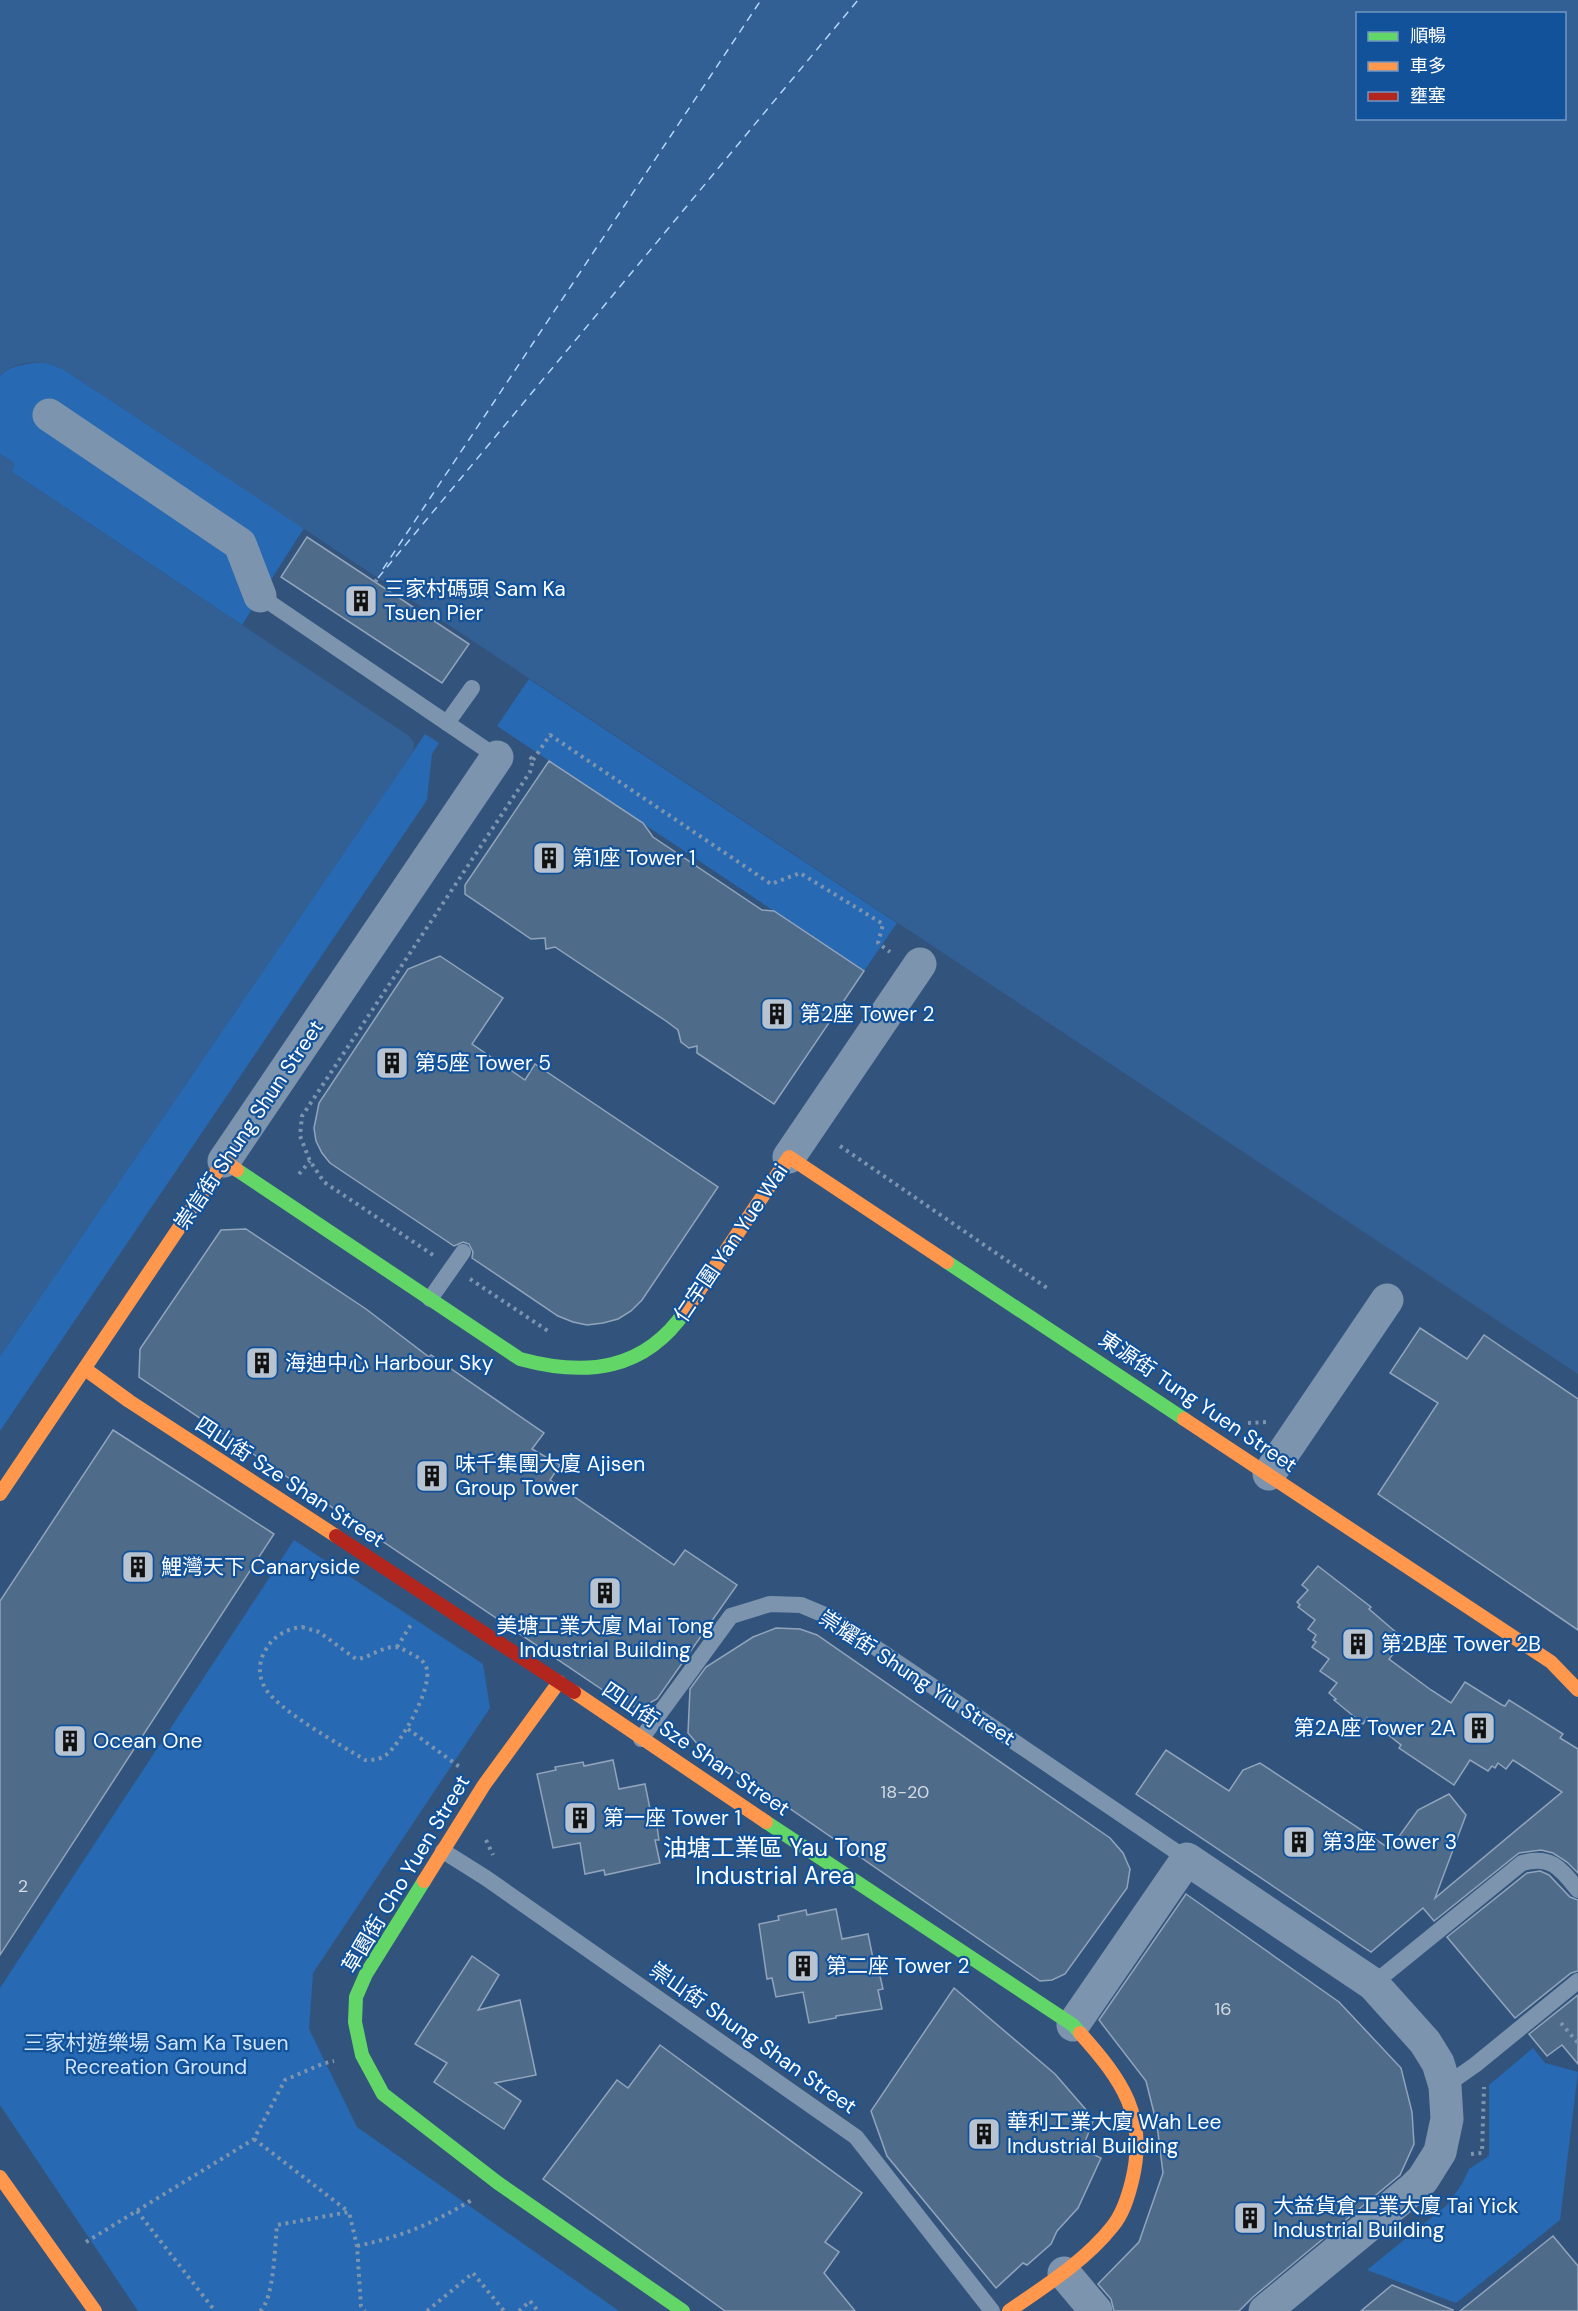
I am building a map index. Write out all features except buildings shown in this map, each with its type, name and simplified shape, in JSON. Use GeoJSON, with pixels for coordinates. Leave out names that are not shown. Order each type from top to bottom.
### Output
{"type":"FeatureCollection","features":[{"type":"Feature","properties":{"kind":"street"},"geometry":{"type":"LineString","coordinates":[[49,416],[240,544],[260,596]]}},
{"type":"Feature","properties":{"kind":"street","name":"崇信街 Shung Shun Street"},"geometry":{"type":"LineString","coordinates":[[0,1494],[224,1161],[509,752]]}},
{"type":"Feature","properties":{"kind":"street","name":"仁宇圍 Yan Yue Wai"},"geometry":{"type":"LineString","coordinates":[[224,1161],[520,1359],[547,1368],[575,1370],[603,1367],[630,1359],[654,1344],[675,1326],[920,964]]}},
{"type":"Feature","properties":{"kind":"street","name":"東源街 Tung Yuen Street"},"geometry":{"type":"LineString","coordinates":[[789,1157],[1551,1662],[1578,1690]]}},
{"type":"Feature","properties":{"kind":"street"},"geometry":{"type":"LineString","coordinates":[[1269,1474],[1387,1300]]}},
{"type":"Feature","properties":{"kind":"street","name":"四山街 Sze Shan Street"},"geometry":{"type":"LineString","coordinates":[[85,1369],[139,1408],[559,1682],[640,1739],[1073,2025],[1100,2054],[1124,2090],[1134,2117],[1138,2151],[1130,2195],[1111,2230],[1064,2273],[1009,2311]]}},
{"type":"Feature","properties":{"kind":"street","name":"草園街 Cho Yuen Street"},"geometry":{"type":"LineString","coordinates":[[559,1682],[484,1785],[366,1974],[356,1997],[355,2022],[362,2055],[383,2094],[498,2183],[683,2311]]}},
{"type":"Feature","properties":{"kind":"street"},"geometry":{"type":"LineString","coordinates":[[1073,2025],[1187,1859]]}},
{"type":"Feature","properties":{"kind":"street","name":"崇耀街 Shung Yiu Street"},"geometry":{"type":"LineString","coordinates":[[1187,1859],[1373,1984],[1425,2043],[1438,2063],[1445,2086],[1448,2119],[1440,2151],[1423,2179],[1265,2311]]}},
{"type":"Feature","properties":{"kind":"street"},"geometry":{"type":"LineString","coordinates":[[0,2177],[94,2311]]}},
{"type":"Feature","properties":{"kind":"street"},"geometry":{"type":"LineString","coordinates":[[1064,2273],[1096,2311]]}},
{"type":"Feature","properties":{"kind":"lane"},"geometry":{"type":"LineString","coordinates":[[260,596],[447,723],[509,752]]}},
{"type":"Feature","properties":{"kind":"lane"},"geometry":{"type":"LineString","coordinates":[[447,723],[472,688]]}},
{"type":"Feature","properties":{"kind":"lane"},"geometry":{"type":"LineString","coordinates":[[430,1299],[463,1252]]}},
{"type":"Feature","properties":{"kind":"lane","name":"崇耀街 Shung Yiu Street"},"geometry":{"type":"LineString","coordinates":[[640,1739],[731,1616],[770,1604],[801,1605],[832,1618],[1187,1859]]}},
{"type":"Feature","properties":{"kind":"lane","name":"崇山街 Shung Shan Street"},"geometry":{"type":"LineString","coordinates":[[443,1851],[856,2137],[992,2311]]}},
{"type":"Feature","properties":{"kind":"lane"},"geometry":{"type":"LineString","coordinates":[[1373,1984],[1522,1863],[1532,1861],[1552,1863],[1561,1869],[1578,1890]]}},
{"type":"Feature","properties":{"kind":"lane"},"geometry":{"type":"LineString","coordinates":[[1445,2086],[1475,2065],[1578,1981]]}},
{"type":"Feature","properties":{"kind":"path"},"geometry":{"type":"LineString","coordinates":[[560,1335],[550,1333],[324,1182],[310,1161],[300,1136],[302,1116],[530,772],[533,760],[550,735],[771,884],[800,873],[883,924],[878,944],[890,951],[884,961]]}},
{"type":"Feature","properties":{"kind":"path"},"geometry":{"type":"LineString","coordinates":[[509,752],[533,760]]}},
{"type":"Feature","properties":{"kind":"path"},"geometry":{"type":"LineString","coordinates":[[397,1647],[413,1621]]}},
{"type":"Feature","properties":{"kind":"path"},"geometry":{"type":"LineString","coordinates":[[302,1627],[319,1632],[356,1659],[364,1658],[377,1650],[397,1647],[422,1659],[427,1670],[426,1686],[408,1729],[386,1756],[377,1760],[364,1760],[278,1704],[264,1687],[260,1672],[260,1660],[266,1648],[275,1638],[290,1628],[302,1627]]}},
{"type":"Feature","properties":{"kind":"path"},"geometry":{"type":"LineString","coordinates":[[408,1729],[469,1774]]}},
{"type":"Feature","properties":{"kind":"path"},"geometry":{"type":"LineString","coordinates":[[1552,2028],[1561,2022],[1578,2043]]}},
{"type":"Feature","properties":{"kind":"path"},"geometry":{"type":"LineString","coordinates":[[86,2242],[254,2139],[285,2080],[322,2064],[344,2059]]}},
{"type":"Feature","properties":{"kind":"path"},"geometry":{"type":"LineString","coordinates":[[1464,2154],[1482,2153],[1484,2082]]}},
{"type":"Feature","properties":{"kind":"path"},"geometry":{"type":"LineString","coordinates":[[254,2139],[349,2212],[357,2246],[361,2306],[365,2311]]}},
{"type":"Feature","properties":{"kind":"path"},"geometry":{"type":"LineString","coordinates":[[357,2246],[396,2238],[428,2225],[480,2195]]}},
{"type":"Feature","properties":{"kind":"path"},"geometry":{"type":"LineString","coordinates":[[138,2211],[215,2311]]}},
{"type":"Feature","properties":{"kind":"path"},"geometry":{"type":"LineString","coordinates":[[260,2311],[265,2307],[270,2285],[277,2225],[349,2212]]}},
{"type":"Feature","properties":{"kind":"path"},"geometry":{"type":"LineString","coordinates":[[427,2311],[473,2273],[504,2311]]}},
{"type":"Feature","properties":{"kind":"path"},"geometry":{"type":"LineString","coordinates":[[519,2311],[530,2301],[538,2311]]}},
{"type":"Feature","properties":{"kind":"green space"},"geometry":{"type":"Polygon","coordinates":[[[44,362],[63,369],[304,528],[242,625],[12,472],[14,463],[0,454],[0,376],[15,367],[44,362]]]}},
{"type":"Feature","properties":{"kind":"green space"},"geometry":{"type":"Polygon","coordinates":[[[529,679],[897,923],[864,971],[497,726],[529,679]]]}},
{"type":"Feature","properties":{"kind":"green space"},"geometry":{"type":"Polygon","coordinates":[[[425,734],[439,743],[432,754],[427,800],[0,1431],[0,1356],[425,734]]]}},
{"type":"Feature","properties":{"kind":"green space","name":"三家村遊樂場 Sam Ka Tsuen Recreation Ground"},"geometry":{"type":"Polygon","coordinates":[[[294,1540],[483,1664],[490,1708],[313,1973],[309,2029],[357,2127],[619,2311],[138,2311],[0,2105],[0,1988],[294,1540]]]}},
{"type":"Feature","properties":{"kind":"green space"},"geometry":{"type":"Polygon","coordinates":[[[1533,2048],[1545,2063],[1578,2072],[1560,2220],[1456,2303],[1367,2270],[1447,2205],[1462,2184],[1469,2169],[1489,2156],[1489,2085],[1533,2048]]]}},
{"type":"Feature","properties":{"kind":"shaded area"},"geometry":{"type":"Polygon","coordinates":[[[0,0],[1578,0],[1578,1374],[63,369],[47,364],[30,363],[6,370],[0,376],[0,0]]]}},
{"type":"Feature","properties":{"kind":"shaded area"},"geometry":{"type":"Polygon","coordinates":[[[0,454],[14,463],[12,472],[409,736],[414,743],[413,752],[0,1356],[0,454]]]}},
{"type":"Feature","properties":{"kind":"ferry route"},"geometry":{"type":"LineString","coordinates":[[383,569],[761,0]]}},
{"type":"Feature","properties":{"kind":"ferry route"},"geometry":{"type":"LineString","coordinates":[[378,578],[858,0]]}},
{"type":"Feature","properties":{"kind":"traffic: fast"},"geometry":{"type":"LineString","coordinates":[[237,1170],[520,1359],[568,1368],[612,1364],[633,1357],[652,1346],[670,1330],[686,1310]]}},
{"type":"Feature","properties":{"kind":"traffic: fast"},"geometry":{"type":"LineString","coordinates":[[947,1262],[1184,1419]]}},
{"type":"Feature","properties":{"kind":"traffic: fast"},"geometry":{"type":"LineString","coordinates":[[766,1822],[1073,2025],[1080,2033]]}},
{"type":"Feature","properties":{"kind":"traffic: fast"},"geometry":{"type":"LineString","coordinates":[[424,1881],[366,1974],[356,1997],[355,2022],[362,2055],[383,2094],[498,2183],[683,2311]]}},
{"type":"Feature","properties":{"kind":"traffic: slow"},"geometry":{"type":"LineString","coordinates":[[686,1310],[789,1157],[947,1262]]}},
{"type":"Feature","properties":{"kind":"traffic: slow"},"geometry":{"type":"LineString","coordinates":[[0,1494],[224,1161],[237,1170]]}},
{"type":"Feature","properties":{"kind":"traffic: slow"},"geometry":{"type":"LineString","coordinates":[[85,1369],[129,1401],[336,1536]]}},
{"type":"Feature","properties":{"kind":"traffic: slow"},"geometry":{"type":"LineString","coordinates":[[1184,1419],[1551,1662],[1578,1690]]}},
{"type":"Feature","properties":{"kind":"traffic: slow"},"geometry":{"type":"LineString","coordinates":[[424,1881],[484,1785],[559,1682]]}},
{"type":"Feature","properties":{"kind":"traffic: slow"},"geometry":{"type":"LineString","coordinates":[[574,1692],[766,1822]]}},
{"type":"Feature","properties":{"kind":"traffic: slow"},"geometry":{"type":"LineString","coordinates":[[1009,2311],[1090,2251],[1119,2217],[1132,2181],[1137,2137],[1128,2100],[1108,2067],[1080,2033]]}},
{"type":"Feature","properties":{"kind":"traffic: slow"},"geometry":{"type":"LineString","coordinates":[[0,2177],[95,2311]]}},
{"type":"Feature","properties":{"kind":"traffic: jam"},"geometry":{"type":"LineString","coordinates":[[336,1536],[574,1692]]}},
{"type":"Feature","properties":{"kind":"place","name":"三家村碼頭 Sam Ka Tsuen Pier"},"geometry":{"type":"Point","coordinates":[361,601]}},
{"type":"Feature","properties":{"kind":"place","name":"第1座 Tower 1"},"geometry":{"type":"Point","coordinates":[549,858]}},
{"type":"Feature","properties":{"kind":"place","name":"第2座 Tower 2"},"geometry":{"type":"Point","coordinates":[777,1014]}},
{"type":"Feature","properties":{"kind":"place","name":"第5座 Tower 5"},"geometry":{"type":"Point","coordinates":[392,1063]}},
{"type":"Feature","properties":{"kind":"place","name":"海迪中心 Harbour Sky"},"geometry":{"type":"Point","coordinates":[262,1363]}},
{"type":"Feature","properties":{"kind":"place","name":"味千集團大廈 Ajisen Group Tower"},"geometry":{"type":"Point","coordinates":[432,1476]}},
{"type":"Feature","properties":{"kind":"place","name":"鯉灣天下 Canaryside"},"geometry":{"type":"Point","coordinates":[138,1567]}},
{"type":"Feature","properties":{"kind":"place","name":"美塘工業大廈 Mai Tong Industrial Building"},"geometry":{"type":"Point","coordinates":[605,1593]}},
{"type":"Feature","properties":{"kind":"place","name":"第2B座 Tower 2B"},"geometry":{"type":"Point","coordinates":[1358,1644]}},
{"type":"Feature","properties":{"kind":"place","name":"第2A座 Tower 2A"},"geometry":{"type":"Point","coordinates":[1479,1728]}},
{"type":"Feature","properties":{"kind":"place","name":"Ocean One"},"geometry":{"type":"Point","coordinates":[70,1741]}},
{"type":"Feature","properties":{"kind":"place","name":"第一座 Tower 1"},"geometry":{"type":"Point","coordinates":[580,1818]}},
{"type":"Feature","properties":{"kind":"place","name":"第3座 Tower 3"},"geometry":{"type":"Point","coordinates":[1299,1842]}},
{"type":"Feature","properties":{"kind":"place","name":"第二座 Tower 2"},"geometry":{"type":"Point","coordinates":[803,1966]}},
{"type":"Feature","properties":{"kind":"place","name":"華利工業大廈 Wah Lee Industrial Building"},"geometry":{"type":"Point","coordinates":[984,2134]}},
{"type":"Feature","properties":{"kind":"place","name":"大益貨倉工業大廈 Tai Yick Industrial Building"},"geometry":{"type":"Point","coordinates":[1250,2218]}},
{"type":"Feature","properties":{"kind":"district","name":"油塘工業區 Yau Tong Industrial Area"},"geometry":{"type":"Point","coordinates":[775,1861]}}]}
